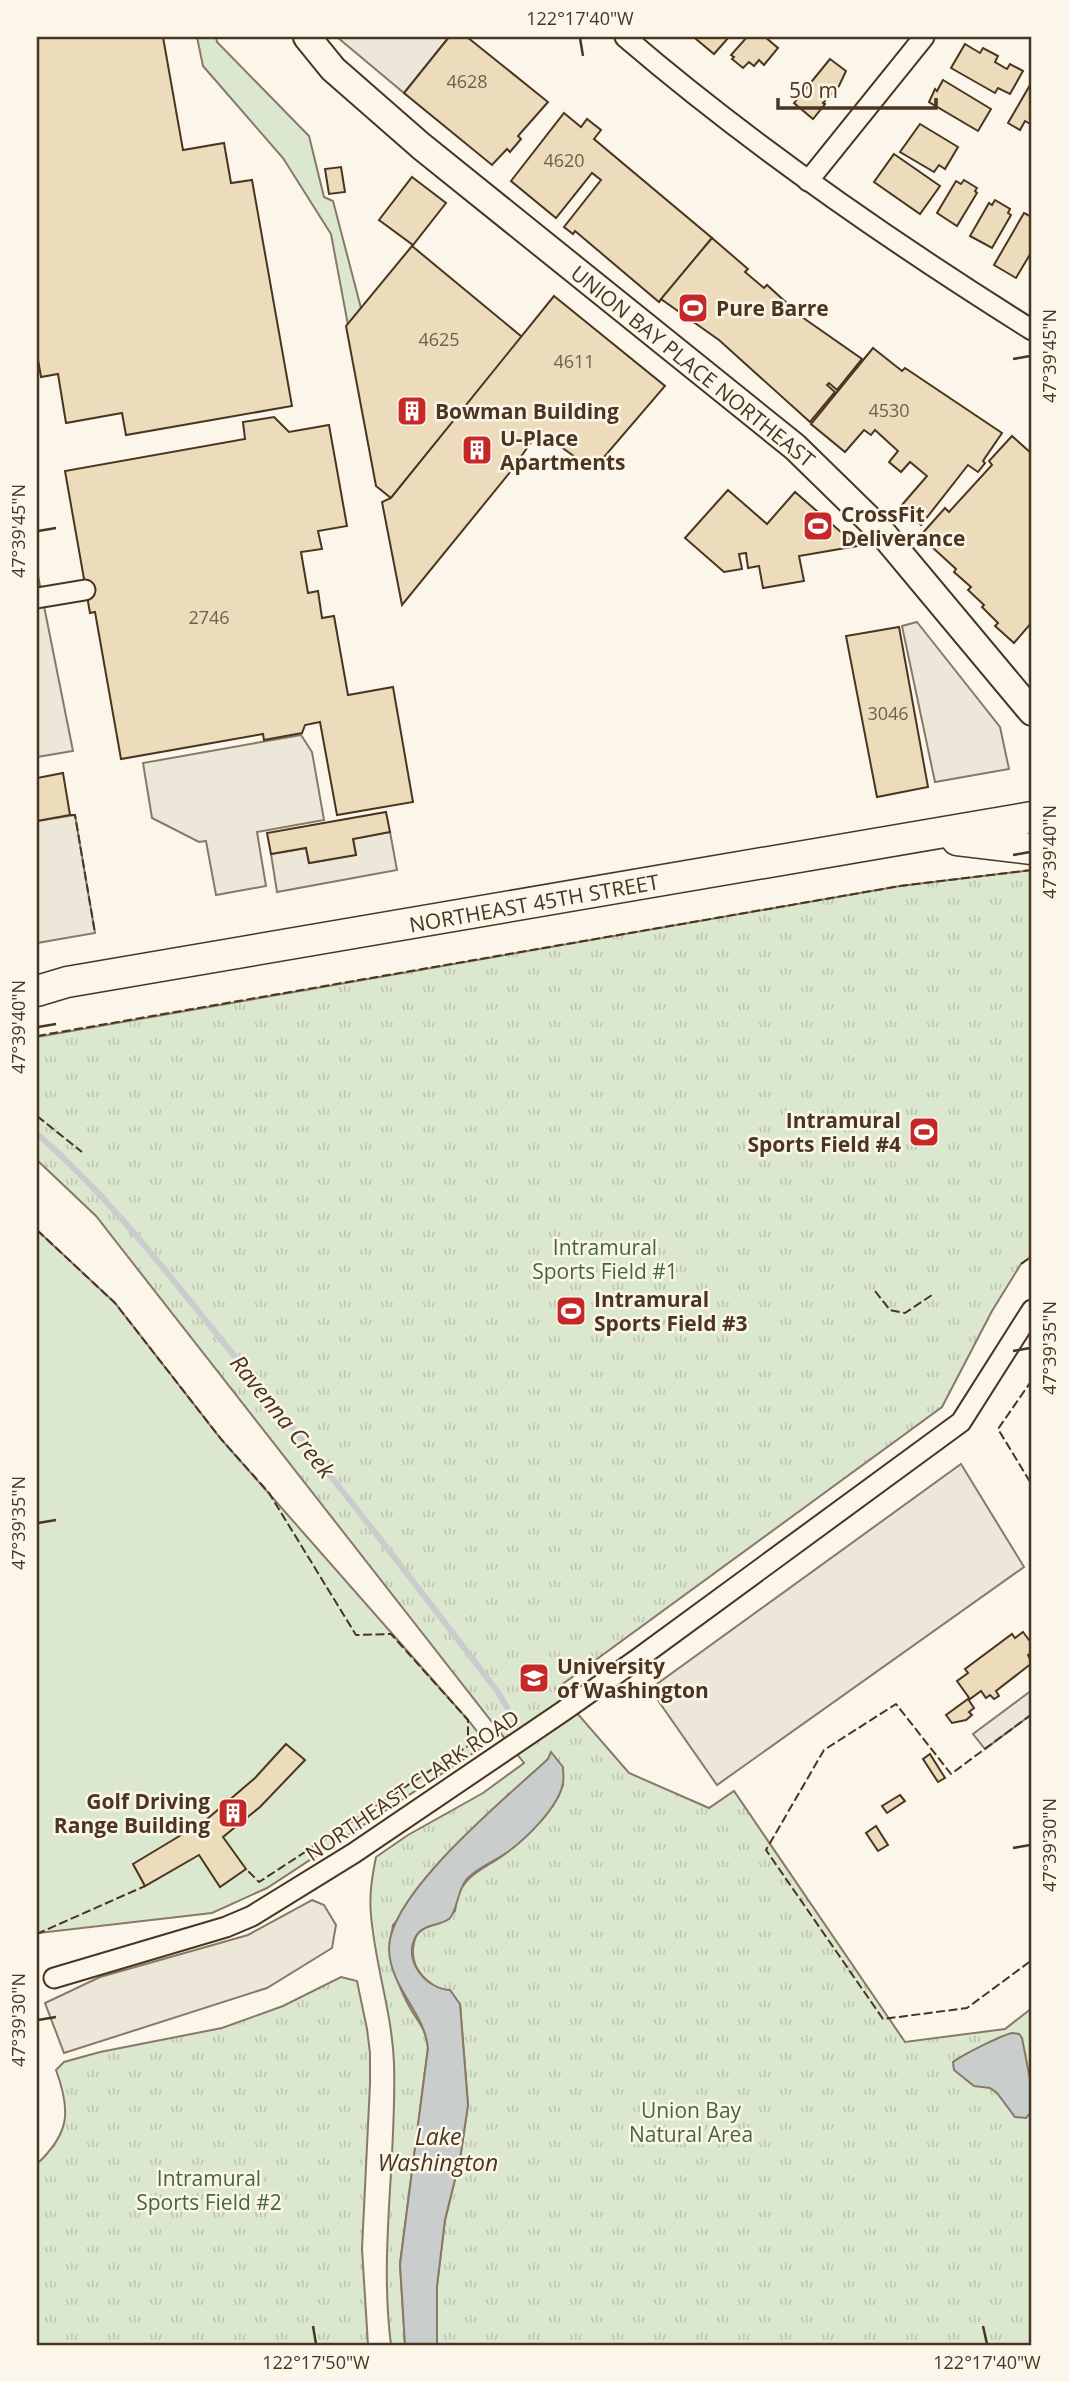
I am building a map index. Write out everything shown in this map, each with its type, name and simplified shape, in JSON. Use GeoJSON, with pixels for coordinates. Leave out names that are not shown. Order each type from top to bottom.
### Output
{"type":"FeatureCollection","features":[{"type":"Feature","properties":{"kind":"main road","name":"UNION BAY PLACE NORTHEAST"},"geometry":{"type":"LineString","coordinates":[[314,46],[354,89],[421,146],[795,447],[880,530],[1032,712]]}},
{"type":"Feature","properties":{"kind":"main road","name":"NORTHEAST 45TH STREET"},"geometry":{"type":"LineString","coordinates":[[37,990],[67,982],[1032,817]]}},
{"type":"Feature","properties":{"kind":"main road"},"geometry":{"type":"LineString","coordinates":[[922,837],[1032,849]]}},
{"type":"Feature","properties":{"kind":"main road"},"geometry":{"type":"LineString","coordinates":[[37,979],[67,982]]}},
{"type":"Feature","properties":{"kind":"street"},"geometry":{"type":"LineString","coordinates":[[625,37],[682,85],[808,181],[1032,330]]}},
{"type":"Feature","properties":{"kind":"street"},"geometry":{"type":"LineString","coordinates":[[808,181],[925,37]]}},
{"type":"Feature","properties":{"kind":"street"},"geometry":{"type":"LineString","coordinates":[[37,598],[85,590]]}},
{"type":"Feature","properties":{"kind":"street","name":"NORTHEAST CLARK ROAD"},"geometry":{"type":"LineString","coordinates":[[54,1978],[226,1927],[252,1916],[354,1853],[562,1712],[961,1422],[1032,1310]]}},
{"type":"Feature","properties":{"kind":"green space"},"geometry":{"type":"Polygon","coordinates":[[[197,37],[216,37],[217,42],[309,136],[324,197],[333,201],[361,308],[348,325],[331,234],[283,158],[203,66],[197,37]]]}},
{"type":"Feature","properties":{"kind":"green space","name":"Intramural Sports Field #1"},"geometry":{"type":"Polygon","coordinates":[[[1032,870],[1032,1256],[1021,1264],[992,1311],[942,1407],[556,1689],[629,1773],[709,1808],[734,1791],[905,2042],[1005,2029],[1032,2008],[1032,2345],[437,2345],[437,2286],[445,2220],[460,2159],[468,2105],[460,2004],[422,1975],[417,1968],[413,1949],[416,1936],[420,1932],[444,1921],[455,1911],[457,1898],[467,1880],[519,1842],[547,1812],[563,1785],[548,1759],[393,1925],[391,1948],[394,1970],[407,2003],[425,2033],[428,2048],[400,2264],[405,2345],[391,2345],[387,2239],[394,2063],[371,1915],[371,1886],[376,1857],[408,1835],[483,1793],[524,1763],[96,1216],[37,1160],[37,1037],[900,886],[1032,870]]]}},
{"type":"Feature","properties":{"kind":"green space"},"geometry":{"type":"Polygon","coordinates":[[[37,1230],[115,1303],[221,1439],[487,1744],[267,1888],[212,1913],[39,1933],[37,1931],[37,1230]]]}},
{"type":"Feature","properties":{"kind":"green space","name":"Intramural Sports Field #2"},"geometry":{"type":"Polygon","coordinates":[[[341,1977],[357,1981],[370,2053],[362,2249],[368,2345],[37,2345],[37,2164],[56,2142],[64,2121],[64,2098],[56,2070],[64,2062],[100,2052],[222,2028],[283,2006],[341,1977]]]}},
{"type":"Feature","properties":{"kind":"shaded area"},"geometry":{"type":"Polygon","coordinates":[[[337,37],[449,37],[404,93],[337,37]]]}},
{"type":"Feature","properties":{"kind":"shaded area"},"geometry":{"type":"Polygon","coordinates":[[[37,571],[73,751],[37,757],[37,571]]]}},
{"type":"Feature","properties":{"kind":"shaded area"},"geometry":{"type":"Polygon","coordinates":[[[917,622],[1000,727],[1009,769],[935,782],[902,626],[917,622]]]}},
{"type":"Feature","properties":{"kind":"shaded area"},"geometry":{"type":"Polygon","coordinates":[[[301,735],[312,752],[324,820],[257,832],[266,886],[216,895],[206,841],[199,842],[152,818],[143,763],[301,735]]]}},
{"type":"Feature","properties":{"kind":"shaded area"},"geometry":{"type":"Polygon","coordinates":[[[75,815],[95,933],[37,943],[37,821],[75,815]]]}},
{"type":"Feature","properties":{"kind":"shaded area"},"geometry":{"type":"Polygon","coordinates":[[[390,832],[397,870],[277,892],[271,854],[306,848],[309,863],[356,855],[353,839],[390,832]]]}},
{"type":"Feature","properties":{"kind":"shaded area"},"geometry":{"type":"Polygon","coordinates":[[[961,1464],[1024,1567],[717,1785],[650,1689],[961,1464]]]}},
{"type":"Feature","properties":{"kind":"shaded area"},"geometry":{"type":"Polygon","coordinates":[[[1032,1690],[1032,1714],[985,1749],[973,1734],[1032,1690]]]}},
{"type":"Feature","properties":{"kind":"shaded area"},"geometry":{"type":"Polygon","coordinates":[[[312,1900],[324,1905],[336,1925],[332,1948],[267,1988],[64,2053],[45,2003],[100,1977],[248,1935],[312,1900]]]}},
{"type":"Feature","properties":{"kind":"water","name":"Lake Washington"},"geometry":{"type":"Polygon","coordinates":[[[551,1752],[563,1767],[563,1779],[560,1792],[548,1812],[514,1847],[470,1876],[463,1885],[452,1916],[423,1929],[412,1945],[414,1963],[419,1972],[433,1985],[450,1990],[460,2004],[468,2105],[460,2159],[445,2220],[437,2286],[437,2345],[405,2345],[400,2264],[428,2048],[421,2023],[395,1976],[391,1963],[389,1949],[394,1927],[408,1901],[428,1875],[479,1821],[548,1759],[551,1752]]]}},
{"type":"Feature","properties":{"kind":"water"},"geometry":{"type":"Polygon","coordinates":[[[1012,2033],[1019,2034],[1022,2038],[1030,2079],[1032,2111],[1026,2118],[1015,2117],[997,2093],[990,2088],[974,2086],[954,2070],[953,2062],[1012,2033]]]}},
{"type":"Feature","properties":{"kind":"building"},"geometry":{"type":"Polygon","coordinates":[[[37,37],[163,37],[183,150],[224,143],[231,183],[252,180],[292,406],[126,435],[122,413],[66,423],[58,374],[41,377],[37,354],[37,37]]]}},
{"type":"Feature","properties":{"kind":"building"},"geometry":{"type":"Polygon","coordinates":[[[449,37],[467,37],[548,102],[518,136],[521,139],[510,152],[507,149],[492,165],[404,93],[449,37]]]}},
{"type":"Feature","properties":{"kind":"building"},"geometry":{"type":"Polygon","coordinates":[[[729,37],[714,54],[696,39],[729,37]]]}},
{"type":"Feature","properties":{"kind":"building"},"geometry":{"type":"Polygon","coordinates":[[[747,37],[765,37],[778,48],[764,65],[759,60],[754,66],[749,62],[743,68],[731,55],[747,37]]]}},
{"type":"Feature","properties":{"kind":"building"},"geometry":{"type":"Polygon","coordinates":[[[965,44],[980,53],[983,48],[998,56],[995,62],[1007,69],[1010,64],[1023,71],[1010,94],[998,88],[995,93],[951,68],[965,44]]]}},
{"type":"Feature","properties":{"kind":"building"},"geometry":{"type":"Polygon","coordinates":[[[830,59],[846,71],[839,86],[813,119],[794,103],[830,59]]]}},
{"type":"Feature","properties":{"kind":"building"},"geometry":{"type":"Polygon","coordinates":[[[943,80],[991,109],[978,131],[929,102],[943,80]]]}},
{"type":"Feature","properties":{"kind":"building"},"geometry":{"type":"Polygon","coordinates":[[[1030,85],[1032,125],[1025,121],[1020,130],[1008,123],[1030,85]]]}},
{"type":"Feature","properties":{"kind":"building"},"geometry":{"type":"Polygon","coordinates":[[[564,113],[581,127],[587,119],[601,130],[594,139],[712,238],[659,302],[575,231],[573,234],[564,227],[601,180],[592,173],[556,218],[511,181],[564,113]]]}},
{"type":"Feature","properties":{"kind":"building"},"geometry":{"type":"Polygon","coordinates":[[[920,124],[958,147],[945,169],[939,165],[934,172],[900,152],[920,124]]]}},
{"type":"Feature","properties":{"kind":"building"},"geometry":{"type":"Polygon","coordinates":[[[894,154],[940,186],[920,214],[874,182],[894,154]]]}},
{"type":"Feature","properties":{"kind":"building"},"geometry":{"type":"Polygon","coordinates":[[[341,167],[345,192],[329,194],[325,169],[341,167]]]}},
{"type":"Feature","properties":{"kind":"building"},"geometry":{"type":"Polygon","coordinates":[[[412,177],[446,203],[413,245],[379,220],[412,177]]]}},
{"type":"Feature","properties":{"kind":"building"},"geometry":{"type":"Polygon","coordinates":[[[964,180],[977,188],[977,193],[957,226],[937,213],[956,181],[961,184],[964,180]]]}},
{"type":"Feature","properties":{"kind":"building"},"geometry":{"type":"Polygon","coordinates":[[[995,200],[1010,209],[1008,213],[1011,215],[992,248],[970,236],[989,203],[992,205],[995,200]]]}},
{"type":"Feature","properties":{"kind":"building"},"geometry":{"type":"Polygon","coordinates":[[[1024,213],[1032,217],[1032,251],[1016,278],[994,265],[1024,213]]]}},
{"type":"Feature","properties":{"kind":"building"},"geometry":{"type":"Polygon","coordinates":[[[712,238],[748,269],[745,272],[764,288],[767,285],[802,317],[862,359],[837,390],[829,383],[827,385],[835,392],[810,422],[719,340],[661,299],[712,238]]]}},
{"type":"Feature","properties":{"kind":"building","name":"Bowman Building"},"geometry":{"type":"Polygon","coordinates":[[[412,246],[522,337],[391,498],[376,486],[346,326],[412,246]]]}},
{"type":"Feature","properties":{"kind":"building","name":"U-Place Apartments"},"geometry":{"type":"Polygon","coordinates":[[[554,296],[665,386],[593,470],[539,431],[511,471],[402,605],[382,502],[391,498],[554,296]]]}},
{"type":"Feature","properties":{"kind":"building"},"geometry":{"type":"Polygon","coordinates":[[[873,348],[902,371],[905,368],[1002,433],[978,472],[968,465],[921,525],[901,506],[927,476],[910,462],[901,472],[889,462],[898,451],[875,430],[871,435],[864,430],[845,452],[811,424],[873,348]]]}},
{"type":"Feature","properties":{"kind":"building"},"geometry":{"type":"Polygon","coordinates":[[[274,417],[289,432],[329,425],[347,526],[318,531],[322,549],[301,552],[308,593],[318,591],[322,618],[334,616],[348,695],[393,687],[413,802],[337,815],[320,722],[305,725],[302,733],[264,740],[263,734],[121,759],[95,612],[90,613],[65,471],[245,439],[243,422],[274,417]]]}},
{"type":"Feature","properties":{"kind":"building"},"geometry":{"type":"Polygon","coordinates":[[[1012,436],[1032,454],[1032,622],[1014,643],[995,626],[998,623],[968,590],[971,587],[954,572],[956,569],[920,536],[945,508],[949,512],[992,465],[989,461],[1012,436]]]}},
{"type":"Feature","properties":{"kind":"building"},"geometry":{"type":"Polygon","coordinates":[[[728,490],[767,524],[795,492],[857,546],[799,556],[804,581],[763,588],[759,566],[748,568],[746,553],[739,554],[742,569],[724,572],[685,538],[728,490]]]}},
{"type":"Feature","properties":{"kind":"building"},"geometry":{"type":"Polygon","coordinates":[[[899,627],[928,787],[877,797],[846,636],[899,627]]]}},
{"type":"Feature","properties":{"kind":"building"},"geometry":{"type":"Polygon","coordinates":[[[63,773],[70,815],[37,821],[37,778],[63,773]]]}},
{"type":"Feature","properties":{"kind":"building"},"geometry":{"type":"Polygon","coordinates":[[[386,812],[390,832],[353,839],[356,855],[309,863],[306,848],[271,854],[267,833],[386,812]]]}},
{"type":"Feature","properties":{"kind":"building"},"geometry":{"type":"Polygon","coordinates":[[[1023,1632],[1032,1644],[1032,1652],[1028,1655],[1032,1663],[996,1691],[999,1696],[994,1699],[990,1695],[986,1698],[981,1691],[970,1699],[957,1681],[968,1673],[965,1669],[1012,1634],[1015,1638],[1023,1632]]]}},
{"type":"Feature","properties":{"kind":"building"},"geometry":{"type":"Polygon","coordinates":[[[968,1699],[974,1708],[969,1712],[972,1715],[966,1720],[952,1723],[946,1715],[968,1699]]]}},
{"type":"Feature","properties":{"kind":"building","name":"Golf Driving Range Building"},"geometry":{"type":"Polygon","coordinates":[[[286,1744],[305,1760],[260,1807],[223,1837],[246,1869],[220,1887],[199,1855],[145,1886],[133,1864],[206,1820],[255,1778],[286,1744]]]}},
{"type":"Feature","properties":{"kind":"building"},"geometry":{"type":"Polygon","coordinates":[[[930,1754],[945,1778],[938,1782],[923,1759],[930,1754]]]}},
{"type":"Feature","properties":{"kind":"building"},"geometry":{"type":"Polygon","coordinates":[[[900,1795],[905,1801],[887,1813],[882,1806],[900,1795]]]}},
{"type":"Feature","properties":{"kind":"building"},"geometry":{"type":"Polygon","coordinates":[[[876,1826],[888,1845],[878,1851],[866,1833],[876,1826]]]}},
{"type":"Feature","properties":{"kind":"waterway","name":"Ravenna Creek"},"geometry":{"type":"LineString","coordinates":[[37,1134],[89,1183],[160,1264],[397,1561],[497,1691],[511,1714]]}},
{"type":"Feature","properties":{"kind":"fence"},"geometry":{"type":"LineString","coordinates":[[70,815],[75,815],[95,933]]}},
{"type":"Feature","properties":{"kind":"fence"},"geometry":{"type":"LineString","coordinates":[[37,1036],[900,886],[1032,870]]}},
{"type":"Feature","properties":{"kind":"fence"},"geometry":{"type":"LineString","coordinates":[[37,1116],[82,1152]]}},
{"type":"Feature","properties":{"kind":"fence"},"geometry":{"type":"LineString","coordinates":[[37,1230],[115,1303],[221,1439],[269,1493],[356,1635],[391,1634],[468,1720],[468,1746],[259,1882],[246,1869]]}},
{"type":"Feature","properties":{"kind":"fence"},"geometry":{"type":"LineString","coordinates":[[1021,1264],[1032,1256]]}},
{"type":"Feature","properties":{"kind":"fence"},"geometry":{"type":"LineString","coordinates":[[875,1291],[890,1310],[905,1313],[932,1295]]}},
{"type":"Feature","properties":{"kind":"fence"},"geometry":{"type":"LineString","coordinates":[[1032,1380],[998,1429],[1032,1485]]}},
{"type":"Feature","properties":{"kind":"fence"},"geometry":{"type":"LineString","coordinates":[[1032,1714],[951,1774],[896,1704],[824,1750],[766,1850],[883,2019],[967,2008],[1032,1960]]}},
{"type":"Feature","properties":{"kind":"fence"},"geometry":{"type":"LineString","coordinates":[[37,1931],[39,1933],[145,1886]]}},
{"type":"Feature","properties":{"kind":"place","name":"Pure Barre"},"geometry":{"type":"Point","coordinates":[693,308]}},
{"type":"Feature","properties":{"kind":"place","name":"Bowman Building"},"geometry":{"type":"Point","coordinates":[412,411]}},
{"type":"Feature","properties":{"kind":"place","name":"U-Place Apartments"},"geometry":{"type":"Point","coordinates":[477,450]}},
{"type":"Feature","properties":{"kind":"place","name":"CrossFit Deliverance"},"geometry":{"type":"Point","coordinates":[818,526]}},
{"type":"Feature","properties":{"kind":"place","name":"Intramural Sports Field #4"},"geometry":{"type":"Point","coordinates":[924,1132]}},
{"type":"Feature","properties":{"kind":"place","name":"Intramural Sports Field #3"},"geometry":{"type":"Point","coordinates":[571,1311]}},
{"type":"Feature","properties":{"kind":"place","name":"University of Washington"},"geometry":{"type":"Point","coordinates":[534,1678]}},
{"type":"Feature","properties":{"kind":"place","name":"Golf Driving Range Building"},"geometry":{"type":"Point","coordinates":[233,1813]}},
{"type":"Feature","properties":{"kind":"park label","name":"Union Bay Natural Area"},"geometry":{"type":"Point","coordinates":[691,2122]}}]}
